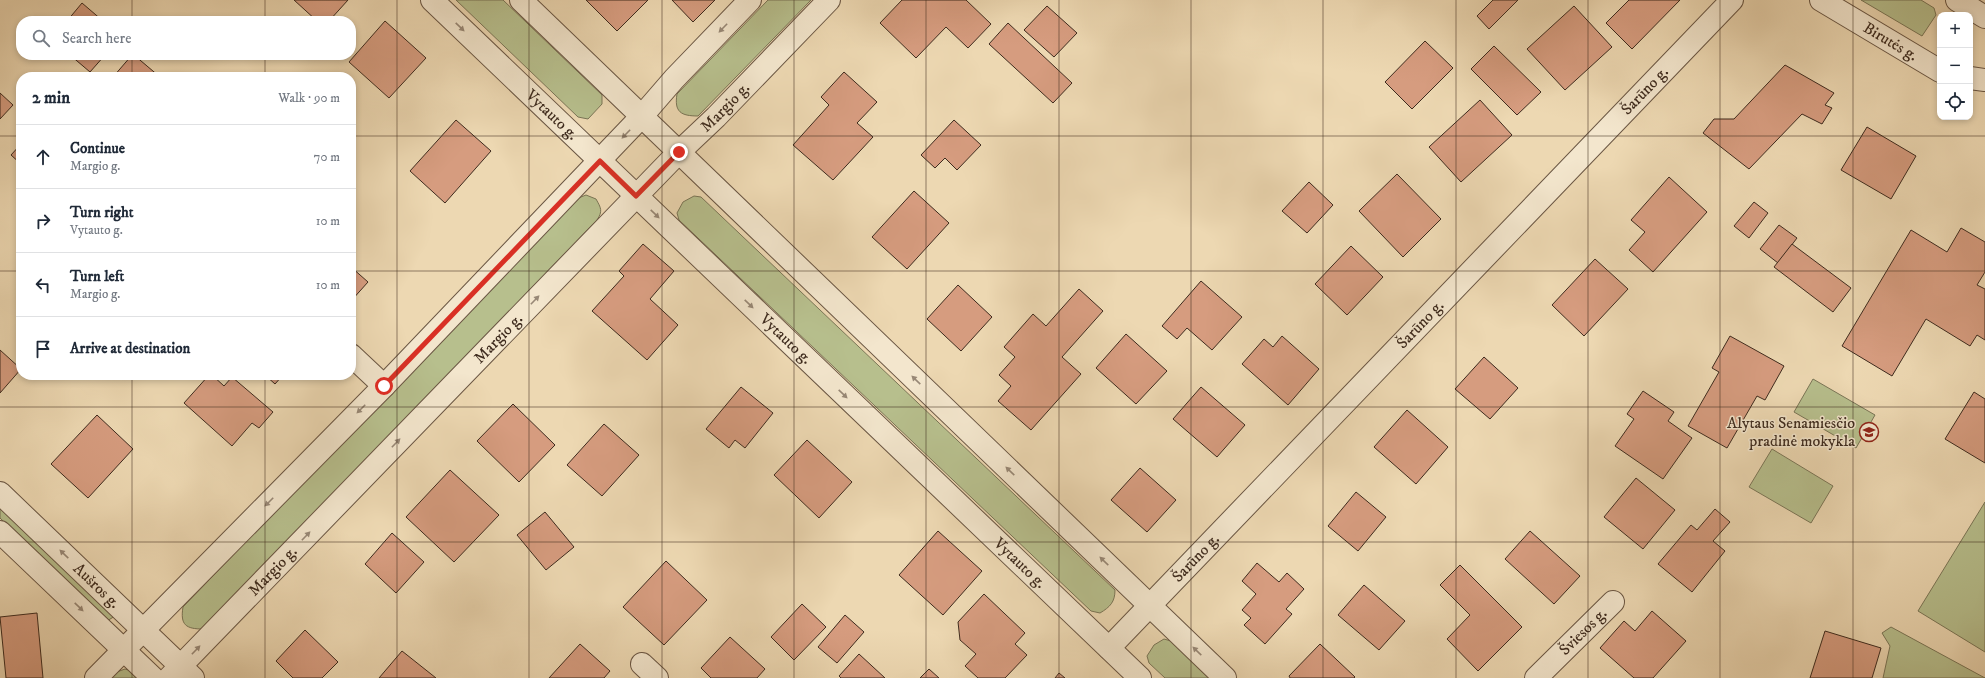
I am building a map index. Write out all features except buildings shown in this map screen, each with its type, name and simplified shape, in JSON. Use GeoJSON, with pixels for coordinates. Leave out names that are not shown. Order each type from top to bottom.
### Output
{"type":"FeatureCollection","features":[{"type":"Feature","properties":{"kind":"street","name":"Vytauto g."},"geometry":{"type":"LineString","coordinates":[[432,0],[1140,678]]}},
{"type":"Feature","properties":{"kind":"street"},"geometry":{"type":"LineString","coordinates":[[521,0],[1225,678]]}},
{"type":"Feature","properties":{"kind":"street"},"geometry":{"type":"LineString","coordinates":[[96,678],[384,386],[600,161],[674,79],[750,0]]}},
{"type":"Feature","properties":{"kind":"street","name":"Margio g."},"geometry":{"type":"LineString","coordinates":[[181,674],[636,196],[716,117],[829,0]]}},
{"type":"Feature","properties":{"kind":"street","name":"Šarūno g."},"geometry":{"type":"LineString","coordinates":[[1109,648],[1732,0]]}},
{"type":"Feature","properties":{"kind":"street","name":"Birutės g."},"geometry":{"type":"LineString","coordinates":[[1821,0],[1937,69]]}},
{"type":"Feature","properties":{"kind":"street"},"geometry":{"type":"LineString","coordinates":[[1957,0],[1985,17]]}},
{"type":"Feature","properties":{"kind":"street"},"geometry":{"type":"LineString","coordinates":[[1973,78],[1985,80]]}},
{"type":"Feature","properties":{"kind":"street"},"geometry":{"type":"LineString","coordinates":[[356,360],[384,386]]}},
{"type":"Feature","properties":{"kind":"street","name":"Aušros g."},"geometry":{"type":"LineString","coordinates":[[0,493],[143,630],[181,674]]}},
{"type":"Feature","properties":{"kind":"street","name":"Aušros g."},"geometry":{"type":"LineString","coordinates":[[0,532],[153,678]]}},
{"type":"Feature","properties":{"kind":"street","name":"Šviesos g."},"geometry":{"type":"LineString","coordinates":[[1536,678],[1613,602]]}},
{"type":"Feature","properties":{"kind":"green space"},"geometry":{"type":"Polygon","coordinates":[[[456,0],[503,0],[602,95],[602,104],[588,119],[578,117],[456,0]]]}},
{"type":"Feature","properties":{"kind":"green space"},"geometry":{"type":"Polygon","coordinates":[[[768,0],[811,0],[698,116],[687,115],[680,112],[676,100],[677,94],[768,0]]]}},
{"type":"Feature","properties":{"kind":"green space"},"geometry":{"type":"Polygon","coordinates":[[[1861,0],[1921,0],[1934,8],[1936,15],[1922,36],[1861,0]]]}},
{"type":"Feature","properties":{"kind":"green space"},"geometry":{"type":"Polygon","coordinates":[[[586,195],[596,199],[599,205],[601,212],[597,220],[203,629],[188,627],[182,618],[183,607],[576,199],[586,195]]]}},
{"type":"Feature","properties":{"kind":"green space"},"geometry":{"type":"Polygon","coordinates":[[[694,196],[701,197],[1115,590],[1113,601],[1107,609],[1100,613],[1091,611],[679,220],[677,213],[683,202],[694,196]]]}},
{"type":"Feature","properties":{"kind":"green space"},"geometry":{"type":"Polygon","coordinates":[[[1813,379],[1875,415],[1856,448],[1794,412],[1813,379]]]}},
{"type":"Feature","properties":{"kind":"green space"},"geometry":{"type":"Polygon","coordinates":[[[1772,449],[1833,486],[1811,523],[1749,487],[1772,449]]]}},
{"type":"Feature","properties":{"kind":"green space"},"geometry":{"type":"Polygon","coordinates":[[[1985,502],[1985,652],[1918,611],[1985,502]]]}},
{"type":"Feature","properties":{"kind":"green space"},"geometry":{"type":"Polygon","coordinates":[[[0,504],[115,616],[107,621],[0,518],[0,504]]]}},
{"type":"Feature","properties":{"kind":"green space"},"geometry":{"type":"Polygon","coordinates":[[[1891,627],[1985,678],[1883,678],[1890,646],[1882,633],[1891,627]]]}},
{"type":"Feature","properties":{"kind":"green space"},"geometry":{"type":"Polygon","coordinates":[[[1164,639],[1171,641],[1209,678],[1165,678],[1149,663],[1147,656],[1154,645],[1164,639]]]}},
{"type":"Feature","properties":{"kind":"green space"},"geometry":{"type":"Polygon","coordinates":[[[125,669],[135,672],[138,678],[110,678],[114,673],[125,669]]]}},
{"type":"Feature","properties":{"kind":"place","name":"Alytaus Senamiesčio pradinė mokykla"},"geometry":{"type":"Point","coordinates":[1869,432]}},
{"type":"Feature","properties":{"kind":"route"},"geometry":{"type":"LineString","coordinates":[[384,386],[600,161],[636,196],[679,152]]}}]}
